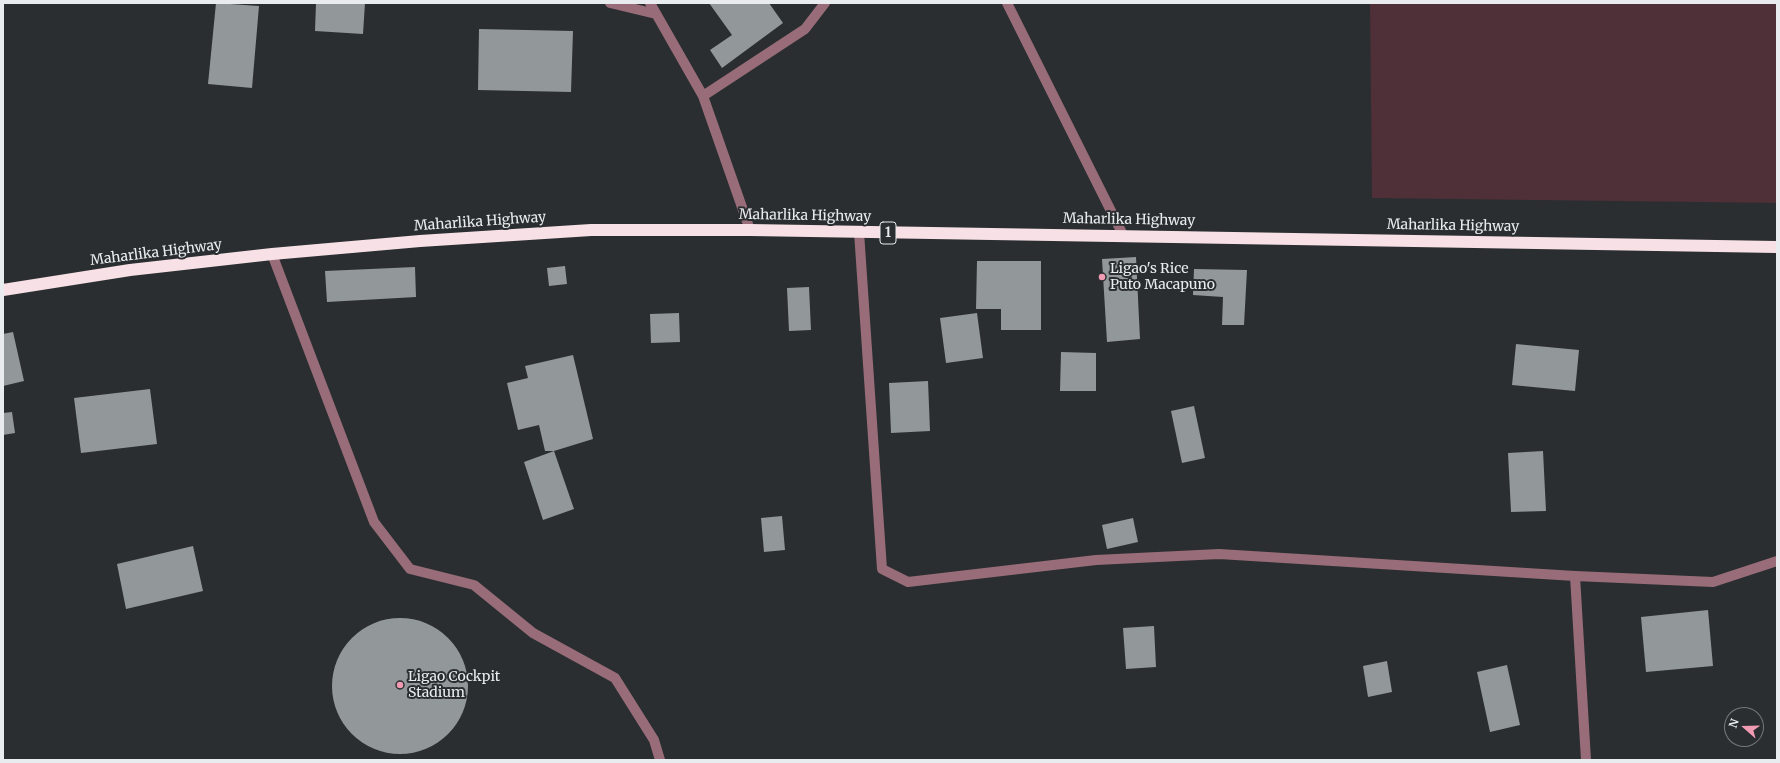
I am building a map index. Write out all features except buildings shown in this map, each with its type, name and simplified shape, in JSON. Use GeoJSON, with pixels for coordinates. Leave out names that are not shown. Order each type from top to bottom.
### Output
{"type":"FeatureCollection","features":[{"type":"Feature","properties":{"kind":"highway","name":"Maharlika Highway"},"geometry":{"type":"LineString","coordinates":[[3,290],[130,270],[272,254],[420,241],[591,230],[750,230],[1123,235],[1777,247]]}},
{"type":"Feature","properties":{"kind":"street"},"geometry":{"type":"LineString","coordinates":[[610,3],[656,14]]}},
{"type":"Feature","properties":{"kind":"street"},"geometry":{"type":"LineString","coordinates":[[650,3],[703,96],[750,230]]}},
{"type":"Feature","properties":{"kind":"street"},"geometry":{"type":"LineString","coordinates":[[703,96],[805,29],[826,3]]}},
{"type":"Feature","properties":{"kind":"street"},"geometry":{"type":"LineString","coordinates":[[1007,3],[1123,235]]}},
{"type":"Feature","properties":{"kind":"street"},"geometry":{"type":"LineString","coordinates":[[859,232],[882,569],[908,582],[1096,560],[1219,554],[1575,576],[1713,582],[1777,561]]}},
{"type":"Feature","properties":{"kind":"street"},"geometry":{"type":"LineString","coordinates":[[272,254],[374,522],[410,569],[474,585],[533,633],[615,678],[654,740],[660,760]]}},
{"type":"Feature","properties":{"kind":"street"},"geometry":{"type":"LineString","coordinates":[[1575,576],[1586,760]]}},
{"type":"Feature","properties":{"kind":"shaded area"},"geometry":{"type":"Polygon","coordinates":[[[1370,3],[1777,3],[1777,203],[1372,198],[1370,3]]]}},
{"type":"Feature","properties":{"kind":"place","name":"Ligao's Rice Puto Macapuno"},"geometry":{"type":"Point","coordinates":[1102,277]}},
{"type":"Feature","properties":{"kind":"place","name":"Ligao Cockpit Stadium"},"geometry":{"type":"Point","coordinates":[400,685]}}]}
